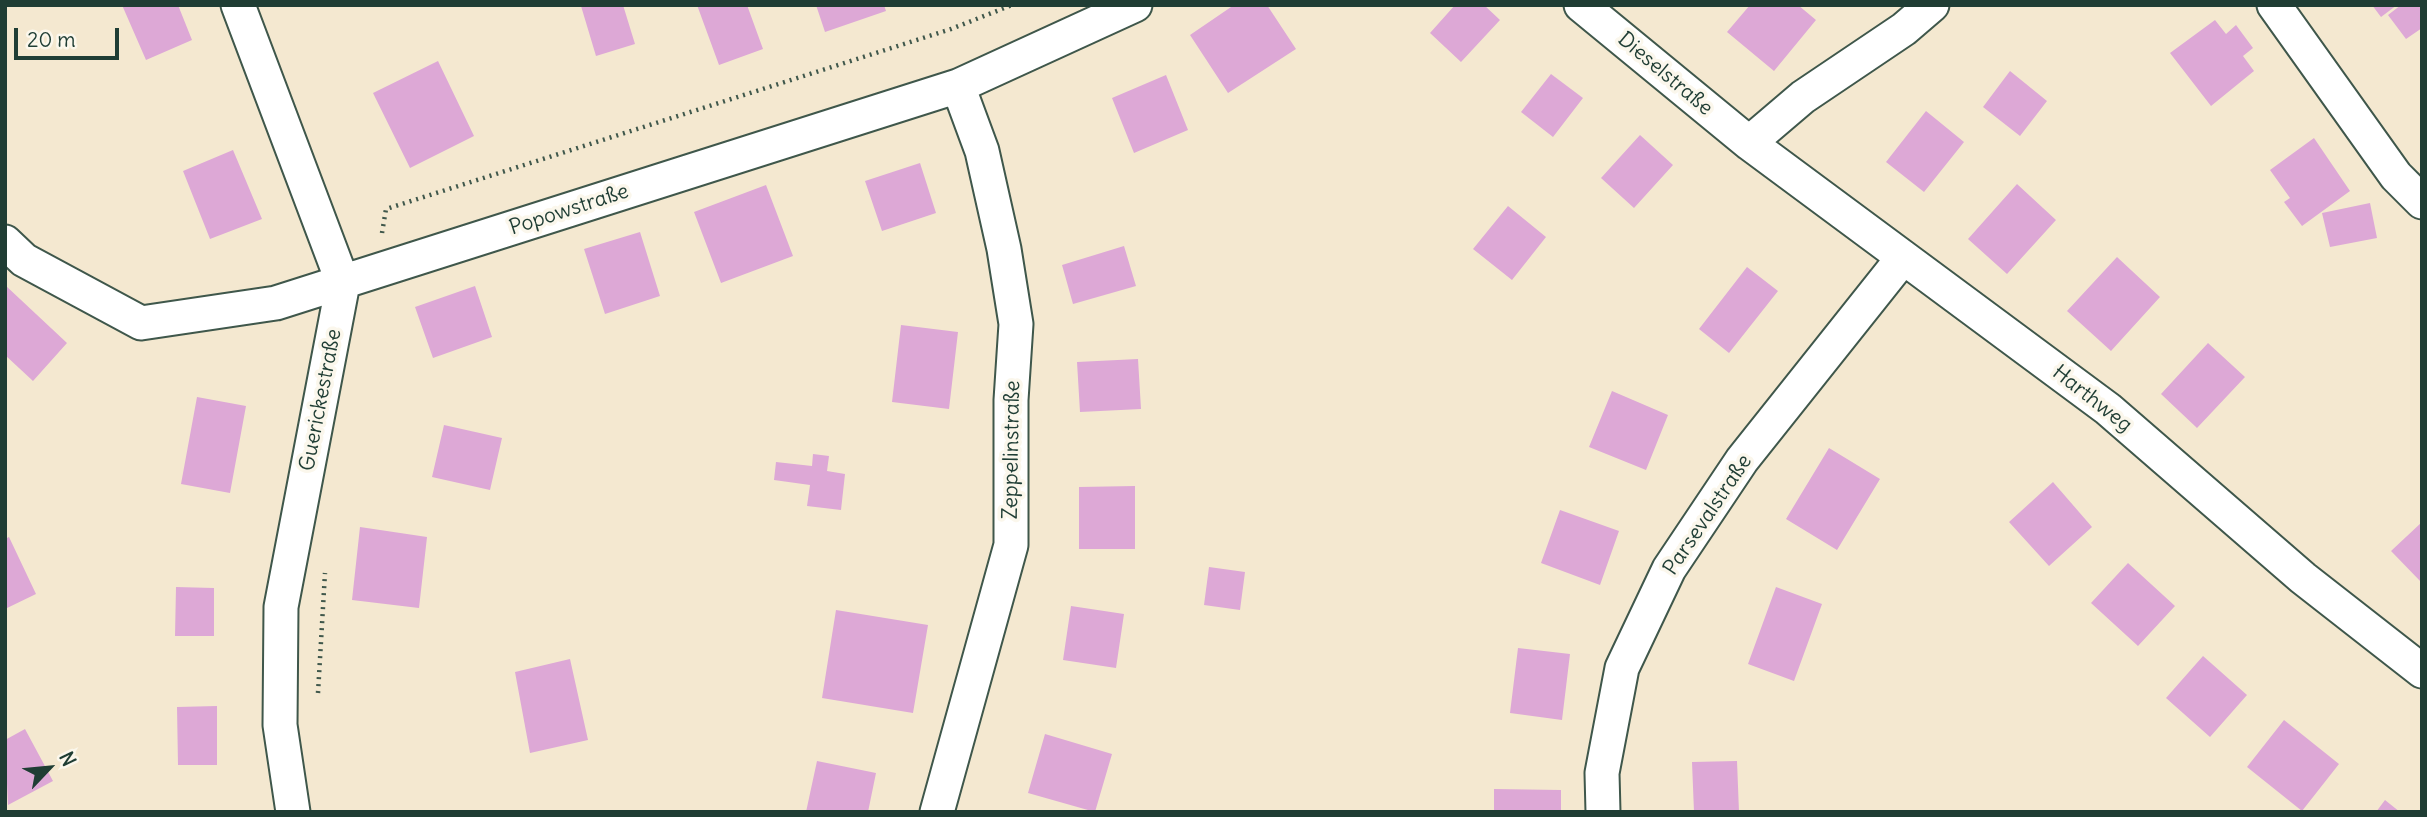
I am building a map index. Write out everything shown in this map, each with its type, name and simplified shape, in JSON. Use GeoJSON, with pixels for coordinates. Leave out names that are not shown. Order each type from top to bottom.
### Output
{"type":"FeatureCollection","features":[{"type":"Feature","properties":{"kind":"street"},"geometry":{"type":"LineString","coordinates":[[239,5],[343,283]]}},
{"type":"Feature","properties":{"kind":"street","name":"Popowstraße"},"geometry":{"type":"LineString","coordinates":[[5,242],[24,260],[142,323],[276,303],[958,86],[1135,5]]}},
{"type":"Feature","properties":{"kind":"street","name":"Dieselstraße"},"geometry":{"type":"LineString","coordinates":[[1581,5],[1749,143]]}},
{"type":"Feature","properties":{"kind":"street"},"geometry":{"type":"LineString","coordinates":[[1749,143],[1803,97],[1904,29],[1932,5]]}},
{"type":"Feature","properties":{"kind":"street"},"geometry":{"type":"LineString","coordinates":[[2274,5],[2396,176],[2422,202]]}},
{"type":"Feature","properties":{"kind":"street","name":"Zeppelinstraße"},"geometry":{"type":"LineString","coordinates":[[937,812],[1011,545],[1011,400],[1016,324],[1004,249],[982,151],[958,86]]}},
{"type":"Feature","properties":{"kind":"street","name":"Harthweg"},"geometry":{"type":"LineString","coordinates":[[1749,143],[1902,259],[2108,409],[2303,578],[2422,671]]}},
{"type":"Feature","properties":{"kind":"street","name":"Parsevalstraße"},"geometry":{"type":"LineString","coordinates":[[1603,812],[1602,774],[1622,668],[1669,569],[1742,460],[1902,259]]}},
{"type":"Feature","properties":{"kind":"street","name":"Guerickestraße"},"geometry":{"type":"LineString","coordinates":[[293,812],[280,725],[281,607],[343,283]]}},
{"type":"Feature","properties":{"kind":"path"},"geometry":{"type":"LineString","coordinates":[[376,272],[386,209],[951,29],[1012,5]]}},
{"type":"Feature","properties":{"kind":"path"},"geometry":{"type":"LineString","coordinates":[[318,701],[319,636],[326,568]]}},
{"type":"Feature","properties":{"kind":"building"},"geometry":{"type":"Polygon","coordinates":[[[122,5],[178,5],[192,40],[146,60],[122,5]]]}},
{"type":"Feature","properties":{"kind":"building"},"geometry":{"type":"Polygon","coordinates":[[[623,5],[635,44],[596,56],[581,6],[623,5]]]}},
{"type":"Feature","properties":{"kind":"building"},"geometry":{"type":"Polygon","coordinates":[[[697,5],[747,5],[763,49],[719,65],[697,5]]]}},
{"type":"Feature","properties":{"kind":"building"},"geometry":{"type":"Polygon","coordinates":[[[816,5],[884,5],[886,11],[825,32],[816,5]]]}},
{"type":"Feature","properties":{"kind":"building"},"geometry":{"type":"Polygon","coordinates":[[[1234,5],[1267,5],[1296,49],[1228,93],[1190,35],[1234,5]]]}},
{"type":"Feature","properties":{"kind":"building"},"geometry":{"type":"Polygon","coordinates":[[[1455,5],[1484,5],[1500,20],[1461,62],[1430,33],[1455,5]]]}},
{"type":"Feature","properties":{"kind":"building"},"geometry":{"type":"Polygon","coordinates":[[[1750,5],[1798,5],[1816,20],[1774,71],[1727,32],[1750,5]]]}},
{"type":"Feature","properties":{"kind":"building"},"geometry":{"type":"Polygon","coordinates":[[[2372,5],[2397,5],[2381,17],[2372,5]]]}},
{"type":"Feature","properties":{"kind":"building"},"geometry":{"type":"Polygon","coordinates":[[[2401,5],[2422,5],[2422,28],[2406,39],[2388,15],[2401,5]]]}},
{"type":"Feature","properties":{"kind":"building"},"geometry":{"type":"Polygon","coordinates":[[[2215,20],[2226,34],[2236,25],[2253,48],[2243,56],[2254,71],[2211,106],[2170,53],[2215,20]]]}},
{"type":"Feature","properties":{"kind":"building"},"geometry":{"type":"Polygon","coordinates":[[[438,61],[474,136],[410,168],[373,93],[438,61]]]}},
{"type":"Feature","properties":{"kind":"building"},"geometry":{"type":"Polygon","coordinates":[[[2010,71],[2047,101],[2020,136],[1983,107],[2010,71]]]}},
{"type":"Feature","properties":{"kind":"building"},"geometry":{"type":"Polygon","coordinates":[[[1551,74],[1583,98],[1553,137],[1521,112],[1551,74]]]}},
{"type":"Feature","properties":{"kind":"building"},"geometry":{"type":"Polygon","coordinates":[[[1166,75],[1188,130],[1134,153],[1112,98],[1166,75]]]}},
{"type":"Feature","properties":{"kind":"building"},"geometry":{"type":"Polygon","coordinates":[[[1926,111],[1964,142],[1924,192],[1886,162],[1926,111]]]}},
{"type":"Feature","properties":{"kind":"building"},"geometry":{"type":"Polygon","coordinates":[[[1640,135],[1673,165],[1634,208],[1601,178],[1640,135]]]}},
{"type":"Feature","properties":{"kind":"building"},"geometry":{"type":"Polygon","coordinates":[[[2314,138],[2350,191],[2302,226],[2284,202],[2290,198],[2270,170],[2314,138]]]}},
{"type":"Feature","properties":{"kind":"building"},"geometry":{"type":"Polygon","coordinates":[[[233,150],[262,219],[210,239],[183,171],[233,150]]]}},
{"type":"Feature","properties":{"kind":"building"},"geometry":{"type":"Polygon","coordinates":[[[920,163],[936,213],[882,231],[865,181],[920,163]]]}},
{"type":"Feature","properties":{"kind":"building"},"geometry":{"type":"Polygon","coordinates":[[[2017,184],[2056,220],[2007,274],[1968,239],[2017,184]]]}},
{"type":"Feature","properties":{"kind":"building"},"geometry":{"type":"Polygon","coordinates":[[[766,185],[793,256],[721,283],[694,212],[766,185]]]}},
{"type":"Feature","properties":{"kind":"building"},"geometry":{"type":"Polygon","coordinates":[[[2370,203],[2377,238],[2330,247],[2322,213],[2370,203]]]}},
{"type":"Feature","properties":{"kind":"building"},"geometry":{"type":"Polygon","coordinates":[[[1508,206],[1546,237],[1512,280],[1473,249],[1508,206]]]}},
{"type":"Feature","properties":{"kind":"building"},"geometry":{"type":"Polygon","coordinates":[[[640,232],[660,296],[605,314],[584,249],[640,232]]]}},
{"type":"Feature","properties":{"kind":"building"},"geometry":{"type":"Polygon","coordinates":[[[1124,246],[1136,286],[1073,304],[1062,265],[1124,246]]]}},
{"type":"Feature","properties":{"kind":"building"},"geometry":{"type":"Polygon","coordinates":[[[2117,257],[2160,297],[2111,351],[2067,311],[2117,257]]]}},
{"type":"Feature","properties":{"kind":"building"},"geometry":{"type":"Polygon","coordinates":[[[1747,267],[1778,291],[1729,353],[1699,329],[1747,267]]]}},
{"type":"Feature","properties":{"kind":"building"},"geometry":{"type":"Polygon","coordinates":[[[5,285],[67,343],[33,381],[5,355],[5,285]]]}},
{"type":"Feature","properties":{"kind":"building"},"geometry":{"type":"Polygon","coordinates":[[[475,286],[492,337],[433,358],[415,307],[475,286]]]}},
{"type":"Feature","properties":{"kind":"building"},"geometry":{"type":"Polygon","coordinates":[[[901,325],[958,332],[949,409],[892,402],[901,325]]]}},
{"type":"Feature","properties":{"kind":"building"},"geometry":{"type":"Polygon","coordinates":[[[2208,343],[2245,377],[2197,428],[2161,394],[2208,343]]]}},
{"type":"Feature","properties":{"kind":"building"},"geometry":{"type":"Polygon","coordinates":[[[1138,359],[1141,409],[1080,412],[1077,362],[1138,359]]]}},
{"type":"Feature","properties":{"kind":"building"},"geometry":{"type":"Polygon","coordinates":[[[1612,391],[1668,415],[1646,470],[1589,447],[1612,391]]]}},
{"type":"Feature","properties":{"kind":"building"},"geometry":{"type":"Polygon","coordinates":[[[197,397],[246,406],[230,493],[181,484],[197,397]]]}},
{"type":"Feature","properties":{"kind":"building"},"geometry":{"type":"Polygon","coordinates":[[[444,425],[502,438],[490,490],[432,477],[444,425]]]}},
{"type":"Feature","properties":{"kind":"building"},"geometry":{"type":"Polygon","coordinates":[[[1829,448],[1880,479],[1837,550],[1786,519],[1829,448]]]}},
{"type":"Feature","properties":{"kind":"building"},"geometry":{"type":"Polygon","coordinates":[[[813,454],[829,456],[827,471],[845,474],[841,510],[807,506],[810,485],[774,480],[776,462],[812,466],[813,454]]]}},
{"type":"Feature","properties":{"kind":"building"},"geometry":{"type":"Polygon","coordinates":[[[2053,482],[2092,527],[2049,566],[2009,522],[2053,482]]]}},
{"type":"Feature","properties":{"kind":"building"},"geometry":{"type":"Polygon","coordinates":[[[1135,486],[1135,549],[1079,549],[1079,487],[1135,486]]]}},
{"type":"Feature","properties":{"kind":"building"},"geometry":{"type":"Polygon","coordinates":[[[1560,510],[1619,531],[1600,585],[1541,563],[1560,510]]]}},
{"type":"Feature","properties":{"kind":"building"},"geometry":{"type":"Polygon","coordinates":[[[2422,522],[2422,583],[2391,551],[2422,522]]]}},
{"type":"Feature","properties":{"kind":"building"},"geometry":{"type":"Polygon","coordinates":[[[360,527],[427,537],[419,608],[352,600],[360,527]]]}},
{"type":"Feature","properties":{"kind":"building"},"geometry":{"type":"Polygon","coordinates":[[[9,537],[36,594],[5,609],[5,539],[9,537]]]}},
{"type":"Feature","properties":{"kind":"building"},"geometry":{"type":"Polygon","coordinates":[[[2128,563],[2175,606],[2138,646],[2091,603],[2128,563]]]}},
{"type":"Feature","properties":{"kind":"building"},"geometry":{"type":"Polygon","coordinates":[[[1209,567],[1245,572],[1240,610],[1204,605],[1209,567]]]}},
{"type":"Feature","properties":{"kind":"building"},"geometry":{"type":"Polygon","coordinates":[[[176,587],[214,588],[214,636],[175,636],[176,587]]]}},
{"type":"Feature","properties":{"kind":"building"},"geometry":{"type":"Polygon","coordinates":[[[1776,587],[1822,604],[1794,681],[1748,664],[1776,587]]]}},
{"type":"Feature","properties":{"kind":"building"},"geometry":{"type":"Polygon","coordinates":[[[1071,606],[1124,614],[1116,668],[1063,660],[1071,606]]]}},
{"type":"Feature","properties":{"kind":"building"},"geometry":{"type":"Polygon","coordinates":[[[836,610],[928,625],[913,713],[822,698],[836,610]]]}},
{"type":"Feature","properties":{"kind":"building"},"geometry":{"type":"Polygon","coordinates":[[[1518,648],[1570,654],[1562,720],[1510,713],[1518,648]]]}},
{"type":"Feature","properties":{"kind":"building"},"geometry":{"type":"Polygon","coordinates":[[[2203,656],[2247,695],[2210,737],[2166,698],[2203,656]]]}},
{"type":"Feature","properties":{"kind":"building"},"geometry":{"type":"Polygon","coordinates":[[[570,659],[588,740],[530,753],[515,672],[570,659]]]}},
{"type":"Feature","properties":{"kind":"building"},"geometry":{"type":"Polygon","coordinates":[[[217,706],[217,765],[178,765],[177,707],[217,706]]]}},
{"type":"Feature","properties":{"kind":"building"},"geometry":{"type":"Polygon","coordinates":[[[2284,720],[2339,764],[2302,811],[2247,767],[2284,720]]]}},
{"type":"Feature","properties":{"kind":"building"},"geometry":{"type":"Polygon","coordinates":[[[25,729],[53,781],[8,805],[5,740],[25,729]]]}},
{"type":"Feature","properties":{"kind":"building"},"geometry":{"type":"Polygon","coordinates":[[[1045,734],[1112,754],[1095,812],[1028,793],[1045,734]]]}},
{"type":"Feature","properties":{"kind":"building"},"geometry":{"type":"Polygon","coordinates":[[[817,761],[876,773],[868,812],[806,812],[817,761]]]}},
{"type":"Feature","properties":{"kind":"building"},"geometry":{"type":"Polygon","coordinates":[[[1737,761],[1739,812],[1694,812],[1692,762],[1737,761]]]}},
{"type":"Feature","properties":{"kind":"building"},"geometry":{"type":"Polygon","coordinates":[[[1494,789],[1561,790],[1561,812],[1494,812],[1494,789]]]}},
{"type":"Feature","properties":{"kind":"building"},"geometry":{"type":"Polygon","coordinates":[[[2385,800],[2400,812],[2376,812],[2385,800]]]}}]}
